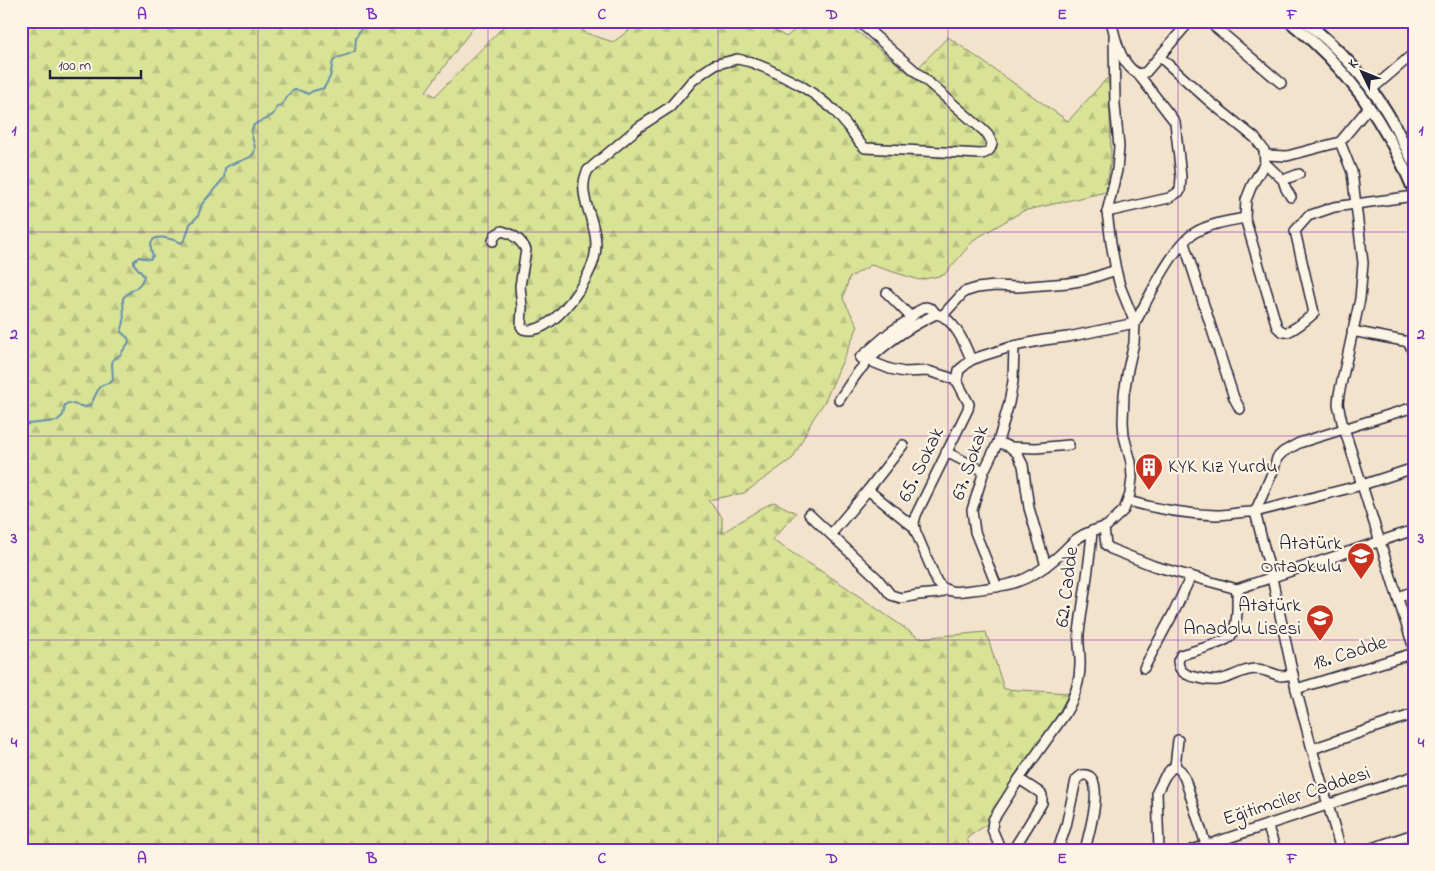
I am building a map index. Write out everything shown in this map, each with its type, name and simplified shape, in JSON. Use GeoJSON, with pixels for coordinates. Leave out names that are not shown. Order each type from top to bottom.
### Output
{"type":"FeatureCollection","features":[{"type":"Feature","properties":{"kind":"main road"},"geometry":{"type":"LineString","coordinates":[[1289,21],[1316,44],[1345,75],[1370,107],[1396,149],[1414,191]]}},
{"type":"Feature","properties":{"kind":"main road"},"geometry":{"type":"LineString","coordinates":[[1305,21],[1341,54],[1371,90],[1385,109],[1414,163]]}},
{"type":"Feature","properties":{"kind":"street"},"geometry":{"type":"LineString","coordinates":[[493,241],[495,235],[502,230],[509,232],[519,239],[526,250],[520,286],[521,326],[523,329],[537,329],[554,320],[566,308],[579,290],[590,270],[596,252],[595,231],[584,194],[583,184],[588,170],[639,127],[670,107],[692,81],[705,71],[714,65],[737,59],[768,69],[815,95],[838,115],[865,148],[981,154],[990,150],[992,143],[983,130],[858,21]]}},
{"type":"Feature","properties":{"kind":"street"},"geometry":{"type":"LineString","coordinates":[[1112,21],[1115,105],[1119,147],[1117,170],[1107,212],[1116,270],[1120,286],[1135,324]]}},
{"type":"Feature","properties":{"kind":"street"},"geometry":{"type":"LineString","coordinates":[[1138,74],[1146,72],[1190,21]]}},
{"type":"Feature","properties":{"kind":"street"},"geometry":{"type":"LineString","coordinates":[[1208,21],[1281,83]]}},
{"type":"Feature","properties":{"kind":"street"},"geometry":{"type":"LineString","coordinates":[[1107,212],[1169,198],[1180,191],[1181,177],[1175,122],[1138,74],[1126,63],[1114,36]]}},
{"type":"Feature","properties":{"kind":"street"},"geometry":{"type":"LineString","coordinates":[[1371,90],[1414,53]]}},
{"type":"Feature","properties":{"kind":"street"},"geometry":{"type":"LineString","coordinates":[[1160,57],[1209,101],[1255,138],[1262,147],[1265,159],[1284,180],[1286,189],[1291,197]]}},
{"type":"Feature","properties":{"kind":"street"},"geometry":{"type":"LineString","coordinates":[[1265,159],[1287,156],[1340,142],[1370,107]]}},
{"type":"Feature","properties":{"kind":"street"},"geometry":{"type":"LineString","coordinates":[[1402,142],[1414,140]]}},
{"type":"Feature","properties":{"kind":"street"},"geometry":{"type":"LineString","coordinates":[[1340,142],[1352,172],[1363,263],[1360,299],[1338,404],[1342,422],[1414,649]]}},
{"type":"Feature","properties":{"kind":"street"},"geometry":{"type":"LineString","coordinates":[[1265,159],[1246,200],[1245,218],[1277,327],[1281,332],[1287,332],[1309,319],[1314,313],[1295,230],[1308,216],[1334,207],[1414,196]]}},
{"type":"Feature","properties":{"kind":"street"},"geometry":{"type":"LineString","coordinates":[[1284,180],[1299,174]]}},
{"type":"Feature","properties":{"kind":"street"},"geometry":{"type":"LineString","coordinates":[[1135,324],[1163,272],[1177,251],[1192,234],[1203,228],[1225,221],[1245,218]]}},
{"type":"Feature","properties":{"kind":"street"},"geometry":{"type":"LineString","coordinates":[[1184,243],[1234,398],[1240,409]]}},
{"type":"Feature","properties":{"kind":"street"},"geometry":{"type":"LineString","coordinates":[[839,400],[860,370],[900,334],[939,314],[964,292],[995,286],[1017,287],[1068,283],[1086,280],[1116,270]]}},
{"type":"Feature","properties":{"kind":"street"},"geometry":{"type":"LineString","coordinates":[[886,293],[912,317]]}},
{"type":"Feature","properties":{"kind":"street"},"geometry":{"type":"LineString","coordinates":[[860,358],[876,343],[926,307],[939,314],[964,343],[971,360]]}},
{"type":"Feature","properties":{"kind":"street"},"geometry":{"type":"LineString","coordinates":[[870,361],[904,372],[928,371],[956,381],[959,370],[971,360],[982,356],[1014,346],[1135,324]]}},
{"type":"Feature","properties":{"kind":"street","name":"62. Cadde"},"geometry":{"type":"LineString","coordinates":[[1001,850],[992,830],[993,820],[1019,779],[1065,714],[1077,690],[1080,676],[1078,635],[1084,602],[1092,531],[1104,528],[1118,517],[1128,501],[1132,478],[1132,462],[1124,436],[1124,394],[1134,343],[1135,324]]}},
{"type":"Feature","properties":{"kind":"street"},"geometry":{"type":"LineString","coordinates":[[1352,331],[1412,342],[1414,356]]}},
{"type":"Feature","properties":{"kind":"street","name":"67. Sokak"},"geometry":{"type":"LineString","coordinates":[[997,587],[984,550],[977,539],[972,515],[984,471],[998,442],[1009,403],[1013,381],[1014,346]]}},
{"type":"Feature","properties":{"kind":"street","name":"65. Sokak"},"geometry":{"type":"LineString","coordinates":[[946,590],[937,582],[914,523],[916,515],[968,409],[968,404],[956,381]]}},
{"type":"Feature","properties":{"kind":"street"},"geometry":{"type":"LineString","coordinates":[[1341,850],[1296,690],[1272,578],[1255,512],[1277,458],[1283,452],[1299,443],[1414,407]]}},
{"type":"Feature","properties":{"kind":"street"},"geometry":{"type":"LineString","coordinates":[[998,442],[1018,453],[1023,465],[1028,508],[1046,566]]}},
{"type":"Feature","properties":{"kind":"street"},"geometry":{"type":"LineString","coordinates":[[831,534],[903,445]]}},
{"type":"Feature","properties":{"kind":"street"},"geometry":{"type":"LineString","coordinates":[[1010,447],[1036,448],[1069,445]]}},
{"type":"Feature","properties":{"kind":"street"},"geometry":{"type":"LineString","coordinates":[[946,452],[984,471]]}},
{"type":"Feature","properties":{"kind":"street"},"geometry":{"type":"LineString","coordinates":[[1128,501],[1152,508],[1217,515],[1235,514],[1245,511],[1255,512],[1362,484],[1414,468]]}},
{"type":"Feature","properties":{"kind":"street"},"geometry":{"type":"LineString","coordinates":[[868,490],[915,528]]}},
{"type":"Feature","properties":{"kind":"street"},"geometry":{"type":"LineString","coordinates":[[809,514],[877,578],[891,595],[901,598],[939,593],[946,590],[959,591],[997,587],[1021,582],[1046,566],[1071,542],[1081,535],[1092,531]]}},
{"type":"Feature","properties":{"kind":"street"},"geometry":{"type":"LineString","coordinates":[[1104,528],[1106,545],[1112,549],[1154,566],[1237,589],[1414,530]]}},
{"type":"Feature","properties":{"kind":"street"},"geometry":{"type":"LineString","coordinates":[[1144,668],[1191,576]]}},
{"type":"Feature","properties":{"kind":"street"},"geometry":{"type":"LineString","coordinates":[[1237,589],[1237,616],[1230,637],[1222,642],[1181,655],[1178,660],[1180,669],[1191,677],[1213,681],[1221,680],[1247,670],[1263,670],[1281,676],[1293,674]]}},
{"type":"Feature","properties":{"kind":"street"},"geometry":{"type":"LineString","coordinates":[[1398,596],[1414,591]]}},
{"type":"Feature","properties":{"kind":"street","name":"18. Cadde"},"geometry":{"type":"LineString","coordinates":[[1296,690],[1414,653]]}},
{"type":"Feature","properties":{"kind":"street"},"geometry":{"type":"LineString","coordinates":[[1312,749],[1414,714]]}},
{"type":"Feature","properties":{"kind":"street"},"geometry":{"type":"LineString","coordinates":[[1159,850],[1157,792],[1165,776],[1175,766],[1178,740]]}},
{"type":"Feature","properties":{"kind":"street"},"geometry":{"type":"LineString","coordinates":[[1175,766],[1181,771],[1185,779],[1206,845]]}},
{"type":"Feature","properties":{"kind":"street"},"geometry":{"type":"LineString","coordinates":[[1058,850],[1066,826],[1076,780],[1078,777],[1085,775],[1094,782],[1096,792],[1085,850]]}},
{"type":"Feature","properties":{"kind":"street","name":"Eğitimciler Caddesi"},"geometry":{"type":"LineString","coordinates":[[1192,850],[1414,776]]}},
{"type":"Feature","properties":{"kind":"street"},"geometry":{"type":"LineString","coordinates":[[1013,850],[1042,803],[1042,795],[1019,779]]}},
{"type":"Feature","properties":{"kind":"street"},"geometry":{"type":"LineString","coordinates":[[1267,825],[1276,850]]}},
{"type":"Feature","properties":{"kind":"street"},"geometry":{"type":"LineString","coordinates":[[1366,850],[1412,835],[1414,847]]}},
{"type":"Feature","properties":{"kind":"green space"},"geometry":{"type":"Polygon","coordinates":[[[21,21],[478,21],[426,91],[435,96],[509,21],[573,21],[586,33],[613,42],[642,21],[760,21],[786,37],[806,21],[844,21],[911,75],[948,37],[1068,121],[1109,76],[1111,158],[1106,192],[1023,211],[975,239],[944,275],[919,280],[871,265],[849,278],[843,299],[858,326],[825,401],[813,419],[793,458],[744,493],[708,500],[722,517],[722,533],[774,502],[796,513],[772,540],[843,585],[919,638],[986,632],[1004,689],[1069,693],[1055,720],[987,824],[967,838],[970,848],[974,850],[21,850],[21,21]]]}},
{"type":"Feature","properties":{"kind":"green space"},"geometry":{"type":"Polygon","coordinates":[[[1407,840],[1410,850],[1381,850],[1407,840]]]}},
{"type":"Feature","properties":{"kind":"waterway"},"geometry":{"type":"LineString","coordinates":[[21,427],[28,424],[57,421],[63,415],[65,405],[68,403],[85,407],[89,406],[100,386],[113,380],[113,360],[120,355],[129,342],[128,338],[121,332],[124,322],[123,298],[140,284],[144,276],[134,264],[134,261],[139,257],[150,259],[153,256],[151,242],[154,239],[163,238],[182,243],[190,224],[198,216],[202,204],[224,178],[225,168],[250,157],[254,153],[255,146],[251,133],[254,125],[272,115],[277,106],[282,105],[292,91],[298,90],[308,94],[324,88],[330,77],[333,61],[355,51],[356,37],[363,21]]}},
{"type":"Feature","properties":{"kind":"place","name":"KYK Kız Yurdu"},"geometry":{"type":"Point","coordinates":[1149,491]}},
{"type":"Feature","properties":{"kind":"place","name":"Atatürk Ortaokulu"},"geometry":{"type":"Point","coordinates":[1361,580]}},
{"type":"Feature","properties":{"kind":"place","name":"Atatürk Anadolu Lisesi"},"geometry":{"type":"Point","coordinates":[1320,642]}}]}
